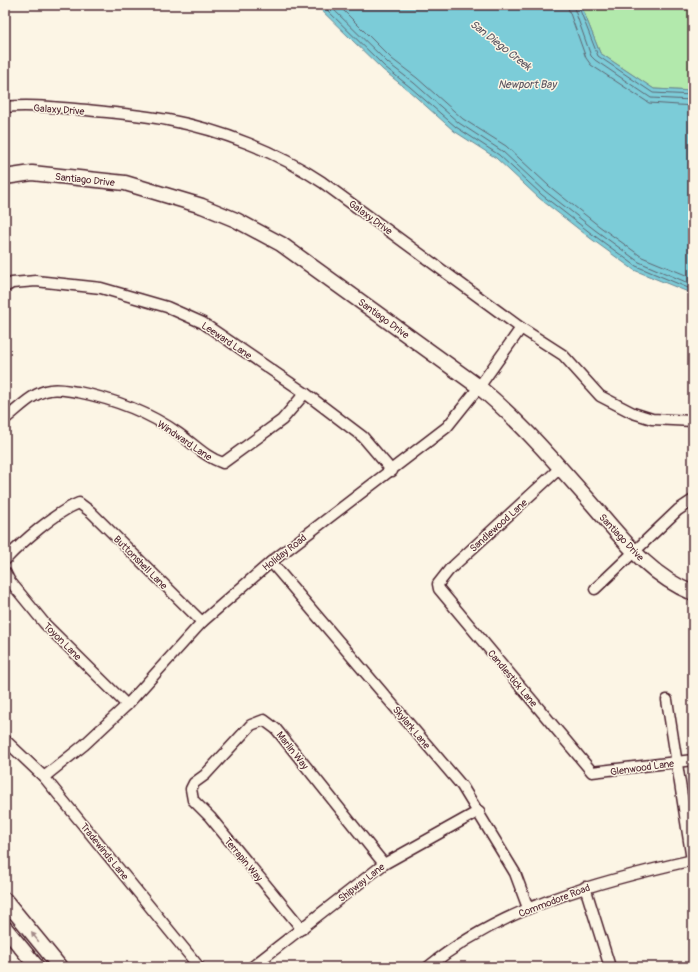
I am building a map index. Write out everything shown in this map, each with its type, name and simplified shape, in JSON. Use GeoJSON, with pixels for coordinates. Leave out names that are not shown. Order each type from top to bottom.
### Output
{"type":"FeatureCollection","features":[{"type":"Feature","properties":{"kind":"street","name":"Galaxy Drive"},"geometry":{"type":"LineString","coordinates":[[5,107],[58,108],[168,120],[199,127],[268,153],[307,172],[349,201],[521,328],[563,355],[600,396],[633,413],[652,419],[693,421]]}},
{"type":"Feature","properties":{"kind":"street","name":"Santiago Drive"},"geometry":{"type":"LineString","coordinates":[[5,176],[32,173],[125,183],[202,206],[236,220],[281,244],[479,387],[508,411],[633,552],[661,576],[693,593]]}},
{"type":"Feature","properties":{"kind":"street","name":"Leeward Lane"},"geometry":{"type":"LineString","coordinates":[[5,287],[12,283],[36,281],[101,288],[167,307],[203,323],[304,393],[363,437],[392,471]]}},
{"type":"Feature","properties":{"kind":"street","name":"Holiday Road"},"geometry":{"type":"LineString","coordinates":[[44,777],[84,745],[127,705],[202,622],[271,562],[447,428],[479,387],[521,328]]}},
{"type":"Feature","properties":{"kind":"street","name":"Windward Lane"},"geometry":{"type":"LineString","coordinates":[[5,419],[32,397],[50,390],[97,396],[141,411],[178,433],[211,459],[223,463],[282,420],[304,393]]}},
{"type":"Feature","properties":{"kind":"street","name":"Sandlewood Lane"},"geometry":{"type":"LineString","coordinates":[[438,584],[449,570],[560,468]]}},
{"type":"Feature","properties":{"kind":"street"},"geometry":{"type":"LineString","coordinates":[[595,589],[678,510],[693,500]]}},
{"type":"Feature","properties":{"kind":"street","name":"Buttonshell Lane"},"geometry":{"type":"LineString","coordinates":[[5,560],[13,551],[66,508],[79,504],[91,512],[202,622]]}},
{"type":"Feature","properties":{"kind":"street","name":"Skylark Lane"},"geometry":{"type":"LineString","coordinates":[[271,562],[462,786],[515,873],[528,908]]}},
{"type":"Feature","properties":{"kind":"street","name":"Toyon Lane"},"geometry":{"type":"LineString","coordinates":[[5,572],[9,580],[45,624],[127,705]]}},
{"type":"Feature","properties":{"kind":"street","name":"Candlestick Lane"},"geometry":{"type":"LineString","coordinates":[[438,584],[444,597],[591,771]]}},
{"type":"Feature","properties":{"kind":"street"},"geometry":{"type":"LineString","coordinates":[[667,700],[693,860]]}},
{"type":"Feature","properties":{"kind":"street","name":"Marlin Way"},"geometry":{"type":"LineString","coordinates":[[191,789],[194,783],[205,775],[251,724],[264,720],[276,729],[384,864]]}},
{"type":"Feature","properties":{"kind":"street","name":"Tradewinds Lane"},"geometry":{"type":"LineString","coordinates":[[5,740],[44,777],[199,967]]}},
{"type":"Feature","properties":{"kind":"street","name":"Glenwood Lane"},"geometry":{"type":"LineString","coordinates":[[591,771],[598,773],[693,760]]}},
{"type":"Feature","properties":{"kind":"street","name":"Terrapin Way"},"geometry":{"type":"LineString","coordinates":[[191,789],[193,800],[210,817],[302,928]]}},
{"type":"Feature","properties":{"kind":"street","name":"Shipway Lane"},"geometry":{"type":"LineString","coordinates":[[252,967],[384,864],[479,812]]}},
{"type":"Feature","properties":{"kind":"street","name":"Commodore Road"},"geometry":{"type":"LineString","coordinates":[[428,967],[448,951],[528,908],[585,887],[693,860]]}},
{"type":"Feature","properties":{"kind":"street"},"geometry":{"type":"LineString","coordinates":[[585,887],[610,967]]}},
{"type":"Feature","properties":{"kind":"street"},"geometry":{"type":"LineString","coordinates":[[5,900],[60,967]]}},
{"type":"Feature","properties":{"kind":"street"},"geometry":{"type":"LineString","coordinates":[[5,928],[37,967]]}},
{"type":"Feature","properties":{"kind":"green space"},"geometry":{"type":"Polygon","coordinates":[[[581,5],[693,5],[693,91],[654,89],[600,53],[581,5]]]}},
{"type":"Feature","properties":{"kind":"water","name":"Newport Bay"},"geometry":{"type":"Polygon","coordinates":[[[316,5],[581,5],[600,53],[654,89],[693,91],[693,294],[634,270],[590,238],[539,198],[496,158],[454,131],[383,70],[316,5]]]}},
{"type":"Feature","properties":{"kind":"water label","name":"San Diego Creek"},"geometry":{"type":"Point","coordinates":[501,45]}}]}
